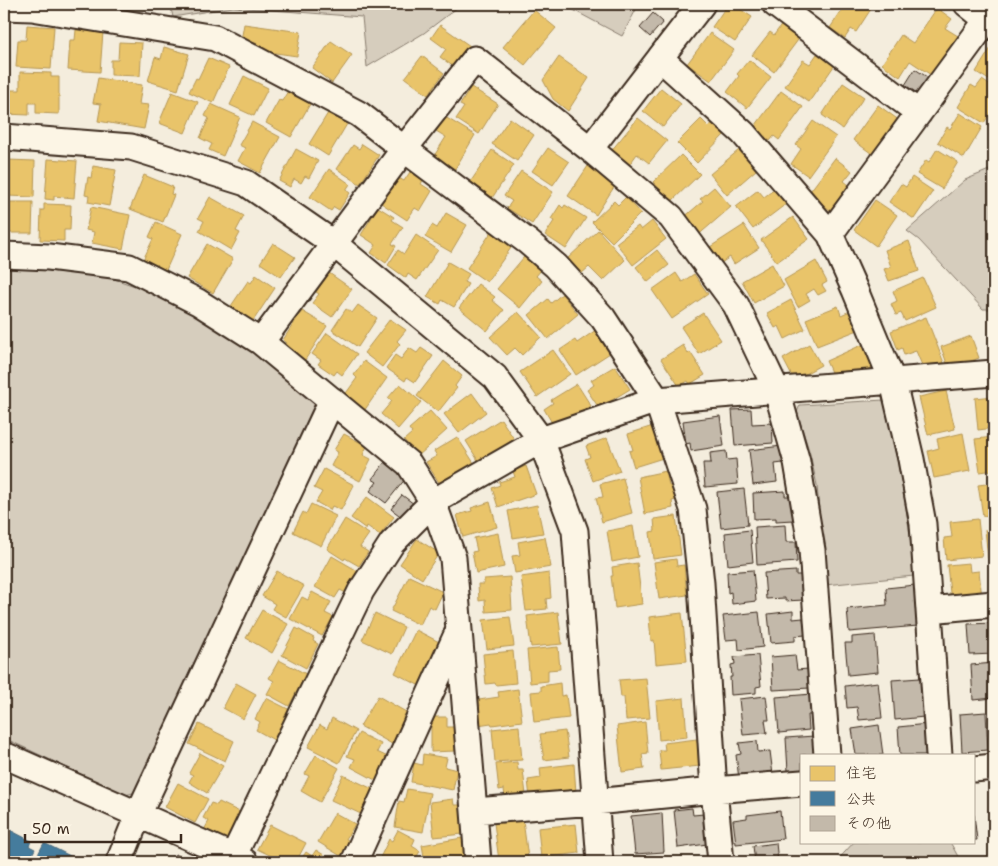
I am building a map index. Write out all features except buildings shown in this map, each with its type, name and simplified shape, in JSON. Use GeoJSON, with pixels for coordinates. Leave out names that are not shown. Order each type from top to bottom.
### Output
{"type":"FeatureCollection","features":[{"type":"Feature","properties":{"kind":"street"},"geometry":{"type":"LineString","coordinates":[[590,149],[702,4]]}},
{"type":"Feature","properties":{"kind":"street"},"geometry":{"type":"LineString","coordinates":[[775,4],[919,112]]}},
{"type":"Feature","properties":{"kind":"street"},"geometry":{"type":"LineString","coordinates":[[830,234],[988,20],[967,4]]}},
{"type":"Feature","properties":{"kind":"street"},"geometry":{"type":"LineString","coordinates":[[4,7],[32,6],[215,38],[359,114],[528,242],[556,266],[603,318],[657,400],[693,509],[701,583],[714,790],[721,862]]}},
{"type":"Feature","properties":{"kind":"street"},"geometry":{"type":"LineString","coordinates":[[660,58],[742,133],[830,234],[893,382],[912,459],[923,524],[939,754]]}},
{"type":"Feature","properties":{"kind":"street"},"geometry":{"type":"LineString","coordinates":[[261,342],[333,242],[475,59],[590,149],[671,217],[736,305],[777,391],[797,462],[812,550],[827,754]]}},
{"type":"Feature","properties":{"kind":"street"},"geometry":{"type":"LineString","coordinates":[[4,137],[131,147],[246,183],[333,242],[495,377],[541,440],[575,531],[600,862]]}},
{"type":"Feature","properties":{"kind":"street"},"geometry":{"type":"LineString","coordinates":[[4,255],[49,257],[129,267],[198,302],[261,342],[409,464],[433,502],[453,558],[478,862]]}},
{"type":"Feature","properties":{"kind":"street"},"geometry":{"type":"LineString","coordinates":[[4,755],[239,860],[361,591],[392,543],[433,502],[541,440],[657,400],[994,374]]}},
{"type":"Feature","properties":{"kind":"street"},"geometry":{"type":"LineString","coordinates":[[119,862],[138,815],[332,400]]}},
{"type":"Feature","properties":{"kind":"street"},"geometry":{"type":"LineString","coordinates":[[929,610],[994,604]]}},
{"type":"Feature","properties":{"kind":"street"},"geometry":{"type":"LineString","coordinates":[[354,862],[459,630]]}},
{"type":"Feature","properties":{"kind":"street"},"geometry":{"type":"LineString","coordinates":[[976,769],[994,767]]}},
{"type":"Feature","properties":{"kind":"street"},"geometry":{"type":"LineString","coordinates":[[474,811],[800,783]]}},
{"type":"Feature","properties":{"kind":"shaded area"},"geometry":{"type":"Polygon","coordinates":[[[170,4],[462,4],[424,33],[367,67],[362,17],[233,7],[173,17],[170,4]]]}},
{"type":"Feature","properties":{"kind":"shaded area"},"geometry":{"type":"Polygon","coordinates":[[[562,4],[639,4],[622,36],[562,4]]]}},
{"type":"Feature","properties":{"kind":"shaded area"},"geometry":{"type":"Polygon","coordinates":[[[994,168],[994,309],[983,309],[919,240],[907,231],[965,180],[994,168]]]}},
{"type":"Feature","properties":{"kind":"shaded area"},"geometry":{"type":"Polygon","coordinates":[[[4,266],[111,278],[162,295],[240,341],[324,404],[137,792],[125,795],[4,738],[4,266]]]}},
{"type":"Feature","properties":{"kind":"shaded area"},"geometry":{"type":"Polygon","coordinates":[[[884,400],[906,509],[914,576],[825,585],[817,485],[797,412],[800,405],[884,400]]]}},
{"type":"Feature","properties":{"kind":"shaded area"},"geometry":{"type":"Polygon","coordinates":[[[852,844],[951,844],[961,862],[836,862],[852,844]]]}}]}
